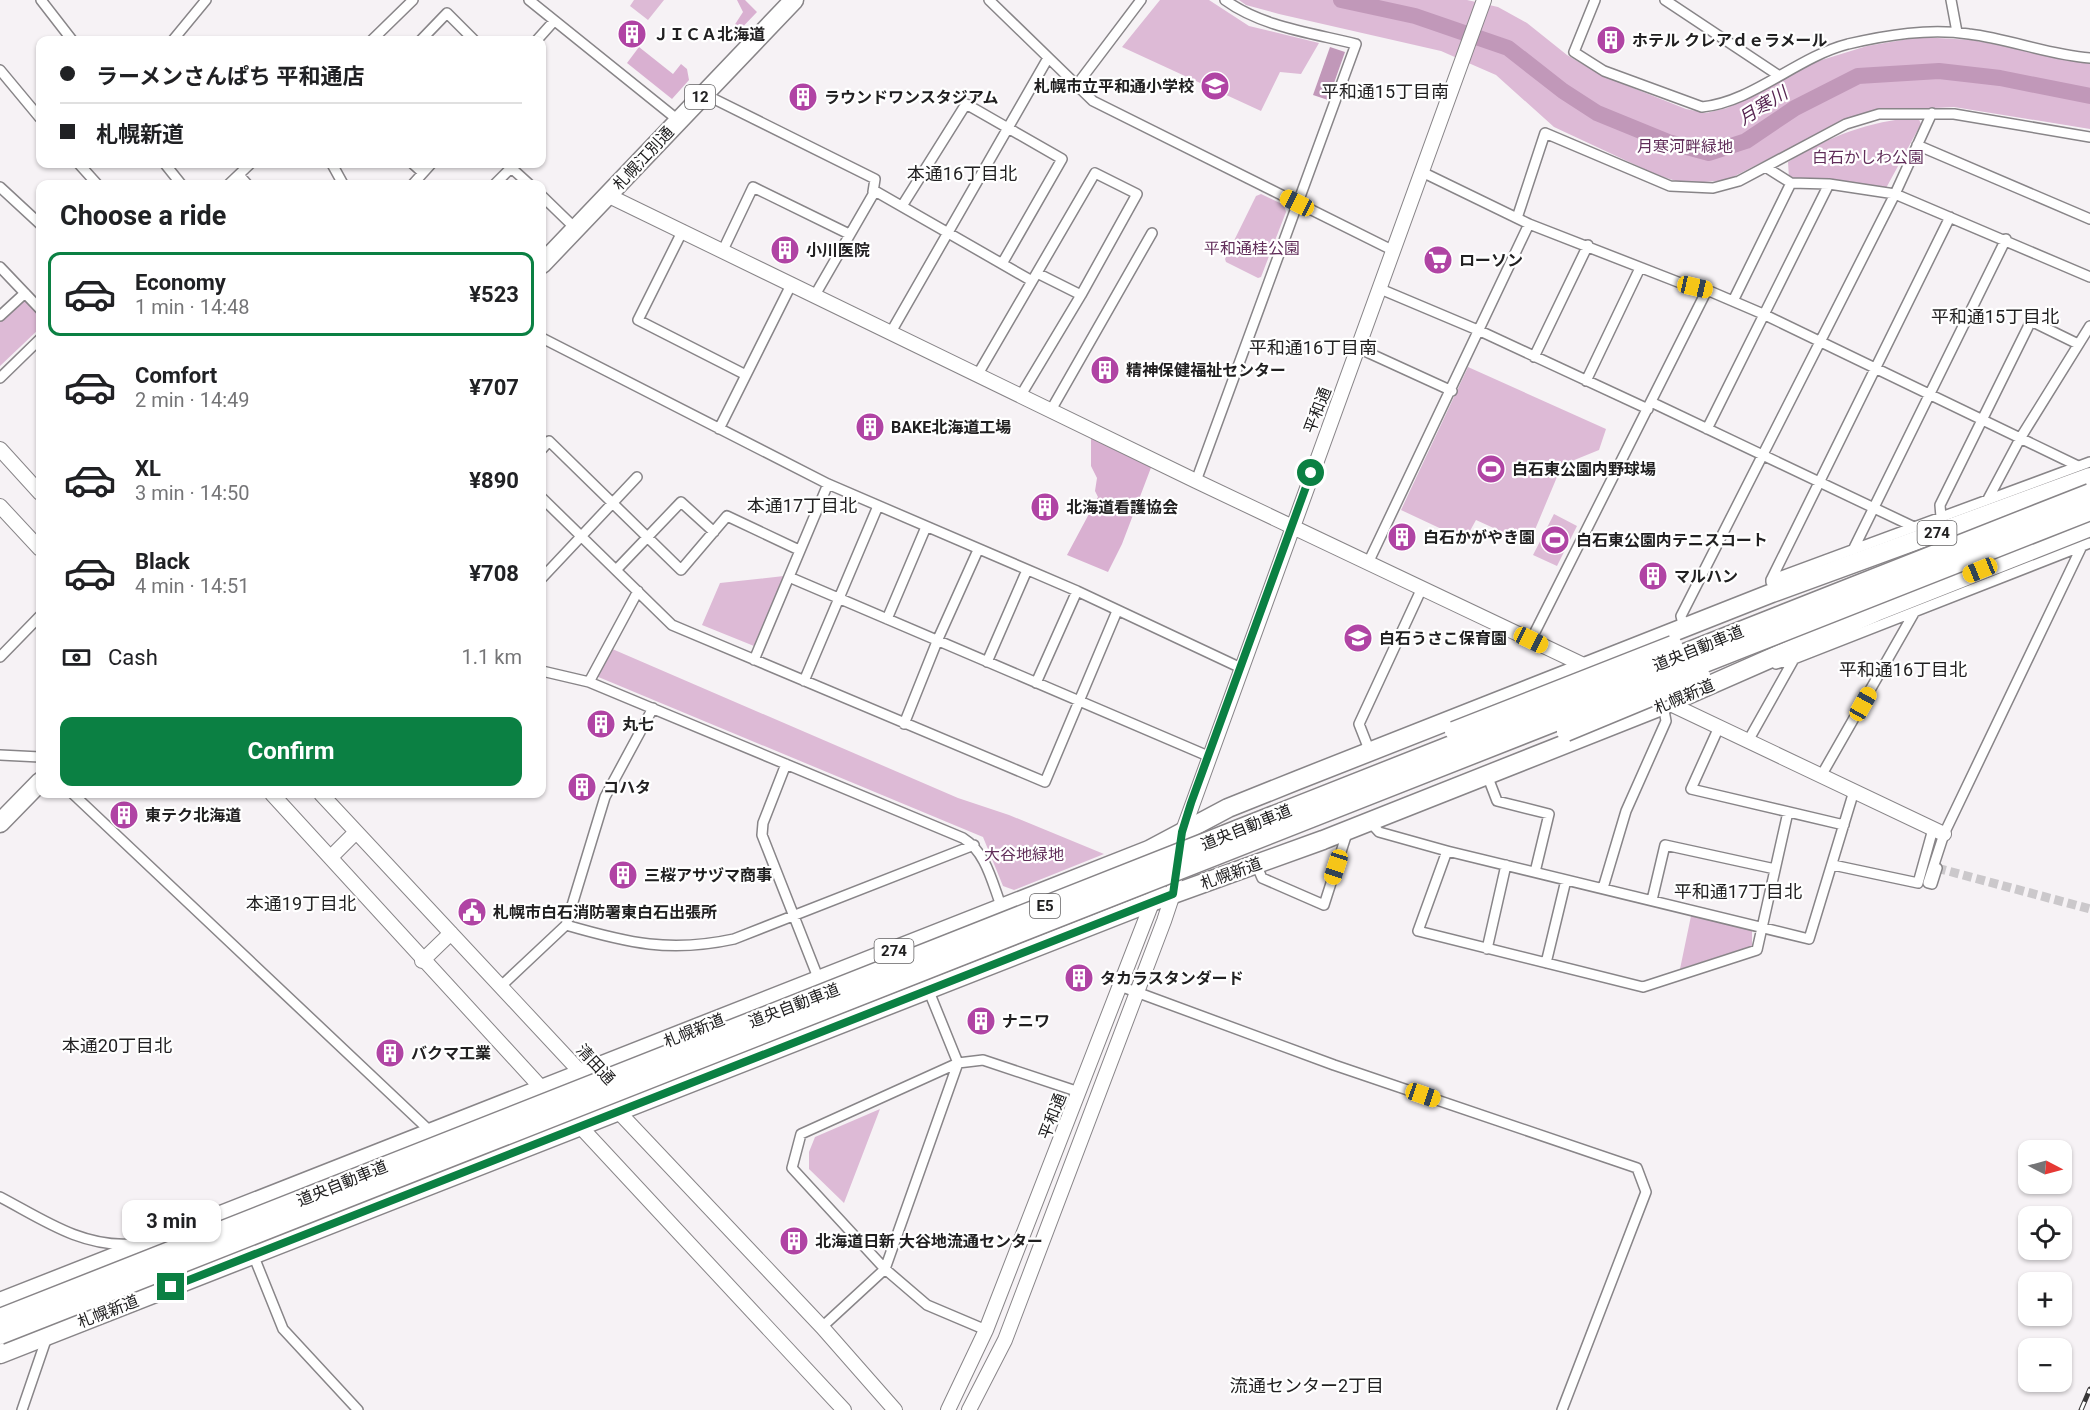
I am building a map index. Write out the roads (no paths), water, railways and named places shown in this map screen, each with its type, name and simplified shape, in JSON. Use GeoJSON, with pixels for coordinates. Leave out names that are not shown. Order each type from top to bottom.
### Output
{"type":"FeatureCollection","features":[{"type":"Feature","properties":{"kind":"highway","name":"札幌江別通"},"geometry":{"type":"LineString","coordinates":[[546,260],[794,0]]}},
{"type":"Feature","properties":{"kind":"highway","name":"札幌新道"},"geometry":{"type":"LineString","coordinates":[[0,1302],[432,1134],[1149,850],[1228,808],[1684,628],[1776,587],[2084,472]]}},
{"type":"Feature","properties":{"kind":"highway","name":"道央自動車道"},"geometry":{"type":"LineString","coordinates":[[0,1318],[2090,493]]}},
{"type":"Feature","properties":{"kind":"highway","name":"道央自動車道"},"geometry":{"type":"LineString","coordinates":[[0,1335],[2090,511]]}},
{"type":"Feature","properties":{"kind":"highway","name":"札幌新道"},"geometry":{"type":"LineString","coordinates":[[4,1353],[1151,902],[1323,840],[1666,704],[1807,642],[2090,527]]}},
{"type":"Feature","properties":{"kind":"highway"},"geometry":{"type":"LineString","coordinates":[[1228,808],[1272,802],[1640,657],[1894,571]]}},
{"type":"Feature","properties":{"kind":"highway"},"geometry":{"type":"LineString","coordinates":[[1323,840],[1346,818],[1566,732],[1748,656],[1821,617]]}},
{"type":"Feature","properties":{"kind":"highway"},"geometry":{"type":"LineString","coordinates":[[0,823],[36,786]]}},
{"type":"Feature","properties":{"kind":"street"},"geometry":{"type":"LineString","coordinates":[[41,0],[69,36]]}},
{"type":"Feature","properties":{"kind":"street"},"geometry":{"type":"LineString","coordinates":[[176,36],[206,0]]}},
{"type":"Feature","properties":{"kind":"street"},"geometry":{"type":"LineString","coordinates":[[379,36],[413,0]]}},
{"type":"Feature","properties":{"kind":"street"},"geometry":{"type":"LineString","coordinates":[[529,0],[678,120]]}},
{"type":"Feature","properties":{"kind":"street"},"geometry":{"type":"LineString","coordinates":[[989,0],[1093,101],[1117,115],[1392,250]]}},
{"type":"Feature","properties":{"kind":"street"},"geometry":{"type":"LineString","coordinates":[[1076,86],[1141,0]]}},
{"type":"Feature","properties":{"kind":"street"},"geometry":{"type":"LineString","coordinates":[[1196,481],[1356,44],[1267,22],[1238,9],[1225,0]]}},
{"type":"Feature","properties":{"kind":"street"},"geometry":{"type":"LineString","coordinates":[[1595,0],[1574,52],[1604,71],[1702,107],[1732,100],[1810,58],[1846,45],[1906,33],[1957,33],[2090,58]]}},
{"type":"Feature","properties":{"kind":"street"},"geometry":{"type":"LineString","coordinates":[[1665,0],[1778,75]]}},
{"type":"Feature","properties":{"kind":"street"},"geometry":{"type":"LineString","coordinates":[[1951,0],[1957,33]]}},
{"type":"Feature","properties":{"kind":"street","name":"平和通"},"geometry":{"type":"LineString","coordinates":[[948,1410],[986,1330],[1151,902],[1182,832],[1482,5]]}},
{"type":"Feature","properties":{"kind":"street"},"geometry":{"type":"LineString","coordinates":[[425,36],[447,13],[470,36]]}},
{"type":"Feature","properties":{"kind":"street"},"geometry":{"type":"LineString","coordinates":[[541,36],[554,21]]}},
{"type":"Feature","properties":{"kind":"street"},"geometry":{"type":"LineString","coordinates":[[891,332],[946,232],[1048,58]]}},
{"type":"Feature","properties":{"kind":"street"},"geometry":{"type":"LineString","coordinates":[[1,74],[36,113]]}},
{"type":"Feature","properties":{"kind":"street"},"geometry":{"type":"LineString","coordinates":[[704,93],[875,179],[873,192],[815,295]]}},
{"type":"Feature","properties":{"kind":"street"},"geometry":{"type":"LineString","coordinates":[[902,206],[966,104],[1062,159],[1003,262]]}},
{"type":"Feature","properties":{"kind":"street"},"geometry":{"type":"LineString","coordinates":[[1517,218],[1545,133],[1670,186],[1713,188],[1739,181],[1767,168],[1846,124],[1879,114],[1932,113],[1985,118],[2071,136],[2090,137]]}},
{"type":"Feature","properties":{"kind":"street"},"geometry":{"type":"LineString","coordinates":[[1684,628],[1681,616],[1895,194],[1932,113]]}},
{"type":"Feature","properties":{"kind":"street"},"geometry":{"type":"LineString","coordinates":[[1917,145],[2090,219]]}},
{"type":"Feature","properties":{"kind":"street"},"geometry":{"type":"LineString","coordinates":[[83,168],[93,180]]}},
{"type":"Feature","properties":{"kind":"street"},"geometry":{"type":"LineString","coordinates":[[168,168],[178,180]]}},
{"type":"Feature","properties":{"kind":"street"},"geometry":{"type":"LineString","coordinates":[[233,180],[246,168]]}},
{"type":"Feature","properties":{"kind":"street"},"geometry":{"type":"LineString","coordinates":[[417,168],[423,173]]}},
{"type":"Feature","properties":{"kind":"street"},"geometry":{"type":"LineString","coordinates":[[417,180],[427,168]]}},
{"type":"Feature","properties":{"kind":"street"},"geometry":{"type":"LineString","coordinates":[[498,180],[507,168]]}},
{"type":"Feature","properties":{"kind":"street"},"geometry":{"type":"LineString","coordinates":[[511,168],[525,180]]}},
{"type":"Feature","properties":{"kind":"street"},"geometry":{"type":"LineString","coordinates":[[1767,168],[1791,183],[1829,184],[1895,194],[2006,239],[2090,277]]}},
{"type":"Feature","properties":{"kind":"street"},"geometry":{"type":"LineString","coordinates":[[1422,172],[1529,224],[1588,245],[1640,268],[1707,290],[1762,314],[1983,418],[2084,472]]}},
{"type":"Feature","properties":{"kind":"street"},"geometry":{"type":"LineString","coordinates":[[978,374],[1095,173],[1137,194],[1081,295],[1021,395]]}},
{"type":"Feature","properties":{"kind":"street"},"geometry":{"type":"LineString","coordinates":[[239,175],[243,180]]}},
{"type":"Feature","properties":{"kind":"street"},"geometry":{"type":"LineString","coordinates":[[1733,301],[1791,183]]}},
{"type":"Feature","properties":{"kind":"street"},"geometry":{"type":"LineString","coordinates":[[1707,429],[1762,314],[1829,184]]}},
{"type":"Feature","properties":{"kind":"street"},"geometry":{"type":"LineString","coordinates":[[0,187],[36,220]]}},
{"type":"Feature","properties":{"kind":"street"},"geometry":{"type":"LineString","coordinates":[[723,250],[753,187],[849,234]]}},
{"type":"Feature","properties":{"kind":"street"},"geometry":{"type":"LineString","coordinates":[[873,192],[1003,262],[1081,295]]}},
{"type":"Feature","properties":{"kind":"street"},"geometry":{"type":"LineString","coordinates":[[607,195],[1196,481],[1939,832]]}},
{"type":"Feature","properties":{"kind":"street"},"geometry":{"type":"LineString","coordinates":[[546,200],[576,229]]}},
{"type":"Feature","properties":{"kind":"street"},"geometry":{"type":"LineString","coordinates":[[1776,587],[1820,482],[1950,217]]}},
{"type":"Feature","properties":{"kind":"street"},"geometry":{"type":"LineString","coordinates":[[1368,563],[1452,391],[1529,224]]}},
{"type":"Feature","properties":{"kind":"street"},"geometry":{"type":"LineString","coordinates":[[683,230],[638,320],[746,375]]}},
{"type":"Feature","properties":{"kind":"street"},"geometry":{"type":"LineString","coordinates":[[1051,410],[1152,233]]}},
{"type":"Feature","properties":{"kind":"street"},"geometry":{"type":"LineString","coordinates":[[1853,550],[2006,239]]}},
{"type":"Feature","properties":{"kind":"street"},"geometry":{"type":"LineString","coordinates":[[1534,357],[1588,245]]}},
{"type":"Feature","properties":{"kind":"street"},"geometry":{"type":"LineString","coordinates":[[0,267],[36,305]]}},
{"type":"Feature","properties":{"kind":"street"},"geometry":{"type":"LineString","coordinates":[[1586,381],[1640,268]]}},
{"type":"Feature","properties":{"kind":"street"},"geometry":{"type":"LineString","coordinates":[[719,429],[792,283]]}},
{"type":"Feature","properties":{"kind":"street"},"geometry":{"type":"LineString","coordinates":[[1378,288],[1480,331],[1586,381],[1707,429],[1914,527]]}},
{"type":"Feature","properties":{"kind":"street"},"geometry":{"type":"LineString","coordinates":[[1531,640],[1707,290]]}},
{"type":"Feature","properties":{"kind":"street"},"geometry":{"type":"LineString","coordinates":[[0,316],[25,293]]}},
{"type":"Feature","properties":{"kind":"street"},"geometry":{"type":"LineString","coordinates":[[1941,517],[1940,505],[2031,321],[2078,344]]}},
{"type":"Feature","properties":{"kind":"street"},"geometry":{"type":"LineString","coordinates":[[1988,498],[2021,437],[2090,326]]}},
{"type":"Feature","properties":{"kind":"street"},"geometry":{"type":"LineString","coordinates":[[546,340],[828,484],[1077,591],[1241,668]]}},
{"type":"Feature","properties":{"kind":"street"},"geometry":{"type":"LineString","coordinates":[[0,378],[36,343]]}},
{"type":"Feature","properties":{"kind":"street"},"geometry":{"type":"LineString","coordinates":[[1358,348],[1452,391]]}},
{"type":"Feature","properties":{"kind":"street"},"geometry":{"type":"LineString","coordinates":[[546,444],[549,441],[681,570],[727,516],[799,550]]}},
{"type":"Feature","properties":{"kind":"street"},"geometry":{"type":"LineString","coordinates":[[0,449],[36,489]]}},
{"type":"Feature","properties":{"kind":"street"},"geometry":{"type":"LineString","coordinates":[[1776,587],[1853,550],[1988,498],[2084,472],[2090,462]]}},
{"type":"Feature","properties":{"kind":"street"},"geometry":{"type":"LineString","coordinates":[[546,574],[637,477]]}},
{"type":"Feature","properties":{"kind":"street"},"geometry":{"type":"LineString","coordinates":[[754,660],[828,484]]}},
{"type":"Feature","properties":{"kind":"street"},"geometry":{"type":"LineString","coordinates":[[546,502],[672,625],[1045,782],[1117,611]]}},
{"type":"Feature","properties":{"kind":"street"},"geometry":{"type":"LineString","coordinates":[[616,570],[681,502],[714,532]]}},
{"type":"Feature","properties":{"kind":"street"},"geometry":{"type":"LineString","coordinates":[[0,506],[36,545]]}},
{"type":"Feature","properties":{"kind":"street"},"geometry":{"type":"LineString","coordinates":[[804,681],[878,506]]}},
{"type":"Feature","properties":{"kind":"street"},"geometry":{"type":"LineString","coordinates":[[887,619],[926,527]]}},
{"type":"Feature","properties":{"kind":"street"},"geometry":{"type":"LineString","coordinates":[[1734,674],[1794,659],[2086,545]]}},
{"type":"Feature","properties":{"kind":"street"},"geometry":{"type":"LineString","coordinates":[[1833,865],[1918,883],[1939,832],[2086,545]]}},
{"type":"Feature","properties":{"kind":"street"},"geometry":{"type":"LineString","coordinates":[[904,724],[938,639],[978,550]]}},
{"type":"Feature","properties":{"kind":"street"},"geometry":{"type":"LineString","coordinates":[[987,662],[1028,570]]}},
{"type":"Feature","properties":{"kind":"street"},"geometry":{"type":"LineString","coordinates":[[789,577],[1208,756]]}},
{"type":"Feature","properties":{"kind":"street"},"geometry":{"type":"LineString","coordinates":[[1370,752],[1359,724],[1422,588]]}},
{"type":"Feature","properties":{"kind":"street"},"geometry":{"type":"LineString","coordinates":[[589,682],[638,591]]}},
{"type":"Feature","properties":{"kind":"street"},"geometry":{"type":"LineString","coordinates":[[1036,683],[1077,591]]}},
{"type":"Feature","properties":{"kind":"street"},"geometry":{"type":"LineString","coordinates":[[1821,776],[1914,613]]}},
{"type":"Feature","properties":{"kind":"street"},"geometry":{"type":"LineString","coordinates":[[0,657],[36,620]]}},
{"type":"Feature","properties":{"kind":"street"},"geometry":{"type":"LineString","coordinates":[[1748,741],[1794,659]]}},
{"type":"Feature","properties":{"kind":"street"},"geometry":{"type":"LineString","coordinates":[[546,672],[589,682],[974,845],[981,855],[1002,908]]}},
{"type":"Feature","properties":{"kind":"street"},"geometry":{"type":"LineString","coordinates":[[1603,888],[1626,811],[1666,721],[1666,704]]}},
{"type":"Feature","properties":{"kind":"street"},"geometry":{"type":"LineString","coordinates":[[500,987],[566,925],[605,798],[653,708]]}},
{"type":"Feature","properties":{"kind":"street"},"geometry":{"type":"LineString","coordinates":[[1719,728],[1691,789],[1844,825]]}},
{"type":"Feature","properties":{"kind":"street"},"geometry":{"type":"LineString","coordinates":[[0,755],[36,757]]}},
{"type":"Feature","properties":{"kind":"street"},"geometry":{"type":"LineString","coordinates":[[786,765],[763,823],[762,835],[819,980]]}},
{"type":"Feature","properties":{"kind":"street"},"geometry":{"type":"LineString","coordinates":[[1487,775],[1497,801],[1549,814],[1535,872]]}},
{"type":"Feature","properties":{"kind":"street"},"geometry":{"type":"LineString","coordinates":[[1369,821],[1378,832],[1447,851],[1809,939],[1854,791]]}},
{"type":"Feature","properties":{"kind":"street"},"geometry":{"type":"LineString","coordinates":[[77,798],[432,1134]]}},
{"type":"Feature","properties":{"kind":"street"},"geometry":{"type":"LineString","coordinates":[[276,798],[332,856],[422,960],[844,1410]]}},
{"type":"Feature","properties":{"kind":"street","name":"清田通"},"geometry":{"type":"LineString","coordinates":[[325,798],[822,1327],[895,1410]]}},
{"type":"Feature","properties":{"kind":"street"},"geometry":{"type":"LineString","coordinates":[[1447,851],[1418,931],[1643,987],[1757,950],[1788,812]]}},
{"type":"Feature","properties":{"kind":"street"},"geometry":{"type":"LineString","coordinates":[[1256,864],[1262,878],[1324,905],[1348,830]]}},
{"type":"Feature","properties":{"kind":"street"},"geometry":{"type":"LineString","coordinates":[[332,856],[356,832]]}},
{"type":"Feature","properties":{"kind":"street","name":"平和通"},"geometry":{"type":"LineString","coordinates":[[969,1410],[1005,1340],[1173,894],[1182,832]]}},
{"type":"Feature","properties":{"kind":"street"},"geometry":{"type":"LineString","coordinates":[[1937,868],[1932,884],[1928,883],[1939,832]]}},
{"type":"Feature","properties":{"kind":"street"},"geometry":{"type":"LineString","coordinates":[[1652,900],[1665,844],[1775,869]]}},
{"type":"Feature","properties":{"kind":"street"},"geometry":{"type":"LineString","coordinates":[[566,925],[640,945],[678,947],[734,939],[974,845]]}},
{"type":"Feature","properties":{"kind":"street"},"geometry":{"type":"LineString","coordinates":[[1486,948],[1506,866]]}},
{"type":"Feature","properties":{"kind":"street"},"geometry":{"type":"LineString","coordinates":[[1546,963],[1566,880]]}},
{"type":"Feature","properties":{"kind":"street"},"geometry":{"type":"LineString","coordinates":[[422,960],[451,933]]}},
{"type":"Feature","properties":{"kind":"street"},"geometry":{"type":"LineString","coordinates":[[1120,986],[1334,1065],[1637,1168],[1646,1192],[1562,1410]]}},
{"type":"Feature","properties":{"kind":"street"},"geometry":{"type":"LineString","coordinates":[[822,1327],[885,1269],[958,1063],[928,989]]}},
{"type":"Feature","properties":{"kind":"street"},"geometry":{"type":"LineString","coordinates":[[986,1330],[927,1305],[885,1269],[792,1168],[801,1134],[958,1063],[983,1060],[1079,1092]]}},
{"type":"Feature","properties":{"kind":"street"},"geometry":{"type":"LineString","coordinates":[[0,1197],[81,1239],[114,1245],[153,1243]]}},
{"type":"Feature","properties":{"kind":"street"},"geometry":{"type":"LineString","coordinates":[[236,1211],[283,1329],[358,1410]]}},
{"type":"Feature","properties":{"kind":"street"},"geometry":{"type":"LineString","coordinates":[[22,1410],[48,1334]]}},
{"type":"Feature","properties":{"kind":"waterway","name":"月寒川"},"geometry":{"type":"LineString","coordinates":[[1341,0],[1415,16],[1508,48],[1563,91],[1597,113],[1668,142],[1709,153],[1746,141],[1795,108],[1858,76],[1939,71],[2000,78],[2090,96]]}},
{"type":"Feature","properties":{"kind":"tunnel"},"geometry":{"type":"LineString","coordinates":[[1937,868],[2090,909]]}},
{"type":"Feature","properties":{"kind":"railway"},"geometry":{"type":"LineString","coordinates":[[2081,1410],[2090,1389]]}},
{"type":"Feature","properties":{"kind":"place","name":"ＪＩＣＡ北海道"},"geometry":{"type":"Point","coordinates":[632,34]}},
{"type":"Feature","properties":{"kind":"place","name":"ホテル クレアｄｅラメール"},"geometry":{"type":"Point","coordinates":[1611,40]}},
{"type":"Feature","properties":{"kind":"place","name":"札幌市立平和通小学校"},"geometry":{"type":"Point","coordinates":[1215,86]}},
{"type":"Feature","properties":{"kind":"place","name":"ラウンドワンスタジアム"},"geometry":{"type":"Point","coordinates":[803,97]}},
{"type":"Feature","properties":{"kind":"place","name":"小川医院"},"geometry":{"type":"Point","coordinates":[785,250]}},
{"type":"Feature","properties":{"kind":"place","name":"ローソン"},"geometry":{"type":"Point","coordinates":[1438,260]}},
{"type":"Feature","properties":{"kind":"place","name":"精神保健福祉センター"},"geometry":{"type":"Point","coordinates":[1105,370]}},
{"type":"Feature","properties":{"kind":"place","name":"BAKE北海道工場"},"geometry":{"type":"Point","coordinates":[870,427]}},
{"type":"Feature","properties":{"kind":"place","name":"白石東公園内野球場"},"geometry":{"type":"Point","coordinates":[1491,469]}},
{"type":"Feature","properties":{"kind":"place","name":"北海道看護協会"},"geometry":{"type":"Point","coordinates":[1045,507]}},
{"type":"Feature","properties":{"kind":"place","name":"白石かがやき園"},"geometry":{"type":"Point","coordinates":[1402,537]}},
{"type":"Feature","properties":{"kind":"place","name":"白石東公園内テニスコート"},"geometry":{"type":"Point","coordinates":[1555,540]}},
{"type":"Feature","properties":{"kind":"place","name":"マルハン"},"geometry":{"type":"Point","coordinates":[1653,576]}},
{"type":"Feature","properties":{"kind":"place","name":"白石うさこ保育園"},"geometry":{"type":"Point","coordinates":[1358,638]}},
{"type":"Feature","properties":{"kind":"place","name":"丸七"},"geometry":{"type":"Point","coordinates":[601,724]}},
{"type":"Feature","properties":{"kind":"place","name":"コハタ"},"geometry":{"type":"Point","coordinates":[582,787]}},
{"type":"Feature","properties":{"kind":"place","name":"東テク北海道"},"geometry":{"type":"Point","coordinates":[124,815]}},
{"type":"Feature","properties":{"kind":"place","name":"三桜アサヅマ商事"},"geometry":{"type":"Point","coordinates":[623,875]}},
{"type":"Feature","properties":{"kind":"place","name":"札幌市白石消防署東白石出張所"},"geometry":{"type":"Point","coordinates":[472,912]}},
{"type":"Feature","properties":{"kind":"place","name":"タカラスタンダード"},"geometry":{"type":"Point","coordinates":[1079,978]}},
{"type":"Feature","properties":{"kind":"place","name":"ナニワ"},"geometry":{"type":"Point","coordinates":[981,1021]}},
{"type":"Feature","properties":{"kind":"place","name":"バクマ工業"},"geometry":{"type":"Point","coordinates":[390,1053]}},
{"type":"Feature","properties":{"kind":"place","name":"北海道日新 大谷地流通センター"},"geometry":{"type":"Point","coordinates":[794,1241]}},
{"type":"Feature","properties":{"kind":"district","name":"平和通15丁目南"},"geometry":{"type":"Point","coordinates":[1385,92]}},
{"type":"Feature","properties":{"kind":"district","name":"本通16丁目北"},"geometry":{"type":"Point","coordinates":[962,174]}},
{"type":"Feature","properties":{"kind":"district","name":"平和通15丁目北"},"geometry":{"type":"Point","coordinates":[1995,317]}},
{"type":"Feature","properties":{"kind":"district","name":"平和通16丁目南"},"geometry":{"type":"Point","coordinates":[1313,348]}},
{"type":"Feature","properties":{"kind":"district","name":"本通17丁目北"},"geometry":{"type":"Point","coordinates":[802,506]}},
{"type":"Feature","properties":{"kind":"district","name":"平和通16丁目北"},"geometry":{"type":"Point","coordinates":[1903,670]}},
{"type":"Feature","properties":{"kind":"district","name":"平和通17丁目北"},"geometry":{"type":"Point","coordinates":[1738,892]}},
{"type":"Feature","properties":{"kind":"district","name":"本通19丁目北"},"geometry":{"type":"Point","coordinates":[301,904]}},
{"type":"Feature","properties":{"kind":"district","name":"本通20丁目北"},"geometry":{"type":"Point","coordinates":[117,1046]}},
{"type":"Feature","properties":{"kind":"district","name":"流通センター2丁目"},"geometry":{"type":"Point","coordinates":[1307,1386]}},
{"type":"Feature","properties":{"kind":"park label","name":"月寒河畔緑地"},"geometry":{"type":"Point","coordinates":[1685,146]}},
{"type":"Feature","properties":{"kind":"park label","name":"白石かしわ公園"},"geometry":{"type":"Point","coordinates":[1868,157]}},
{"type":"Feature","properties":{"kind":"park label","name":"平和通桂公園"},"geometry":{"type":"Point","coordinates":[1252,248]}},
{"type":"Feature","properties":{"kind":"park label","name":"大谷地緑地"},"geometry":{"type":"Point","coordinates":[1024,854]}}]}
